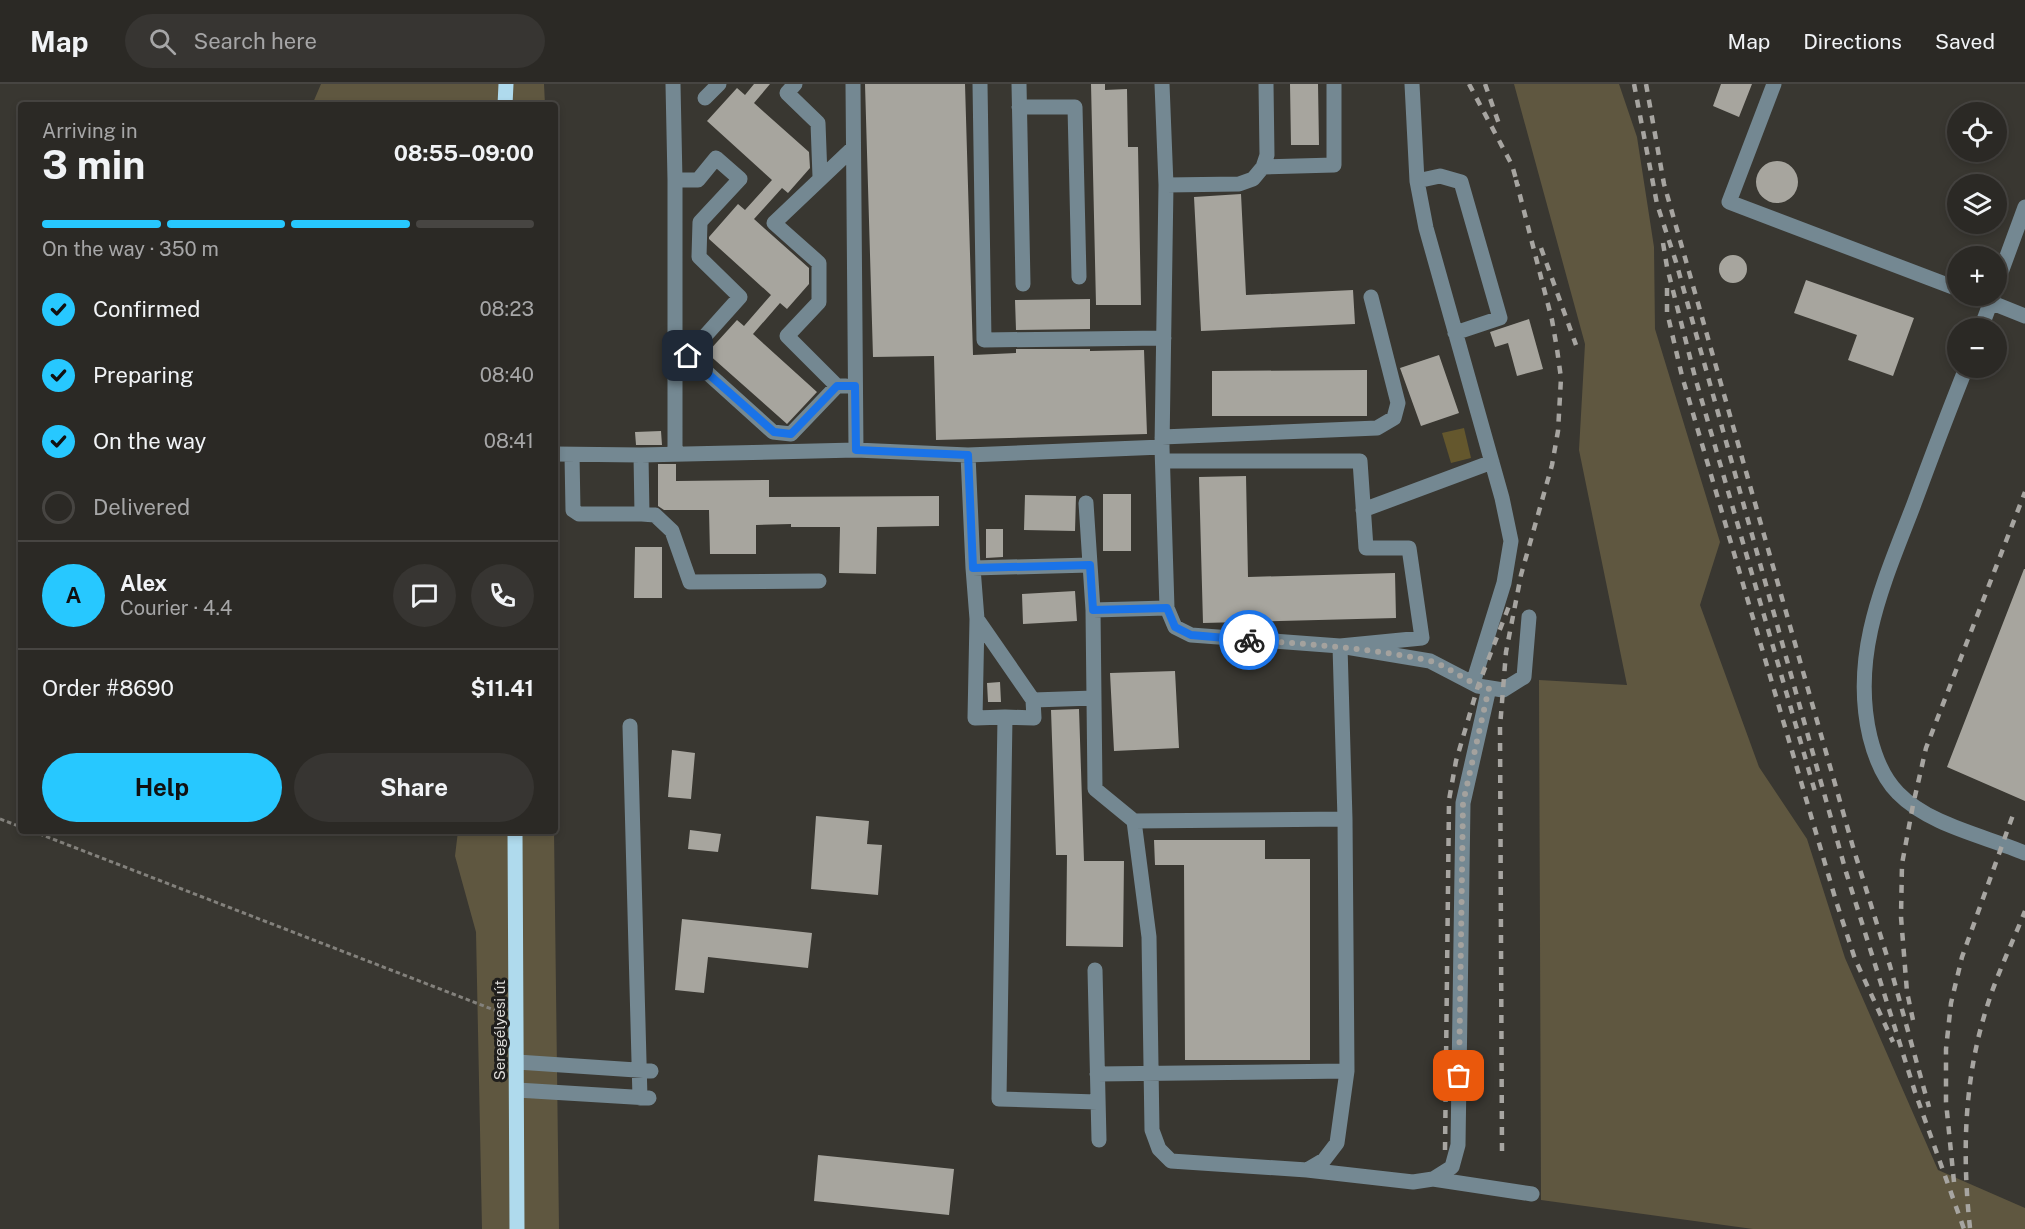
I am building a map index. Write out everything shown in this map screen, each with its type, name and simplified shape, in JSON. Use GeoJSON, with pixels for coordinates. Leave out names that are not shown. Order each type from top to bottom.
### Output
{"type":"FeatureCollection","features":[{"type":"Feature","properties":{"kind":"main road"},"geometry":{"type":"LineString","coordinates":[[505,102],[506,84]]}},
{"type":"Feature","properties":{"kind":"main road","name":"Seregélyesi út"},"geometry":{"type":"LineString","coordinates":[[515,834],[518,1019],[517,1229]]}},
{"type":"Feature","properties":{"kind":"lane"},"geometry":{"type":"LineString","coordinates":[[673,84],[675,454]]}},
{"type":"Feature","properties":{"kind":"lane"},"geometry":{"type":"LineString","coordinates":[[705,98],[719,84]]}},
{"type":"Feature","properties":{"kind":"lane"},"geometry":{"type":"LineString","coordinates":[[795,84],[787,93],[818,123],[820,177]]}},
{"type":"Feature","properties":{"kind":"lane"},"geometry":{"type":"LineString","coordinates":[[853,84],[856,450]]}},
{"type":"Feature","properties":{"kind":"lane"},"geometry":{"type":"LineString","coordinates":[[980,84],[984,340],[1164,338]]}},
{"type":"Feature","properties":{"kind":"lane"},"geometry":{"type":"LineString","coordinates":[[1019,84],[1023,284]]}},
{"type":"Feature","properties":{"kind":"lane"},"geometry":{"type":"LineString","coordinates":[[1162,84],[1166,185],[1162,448],[1167,608],[1175,627],[1191,635],[1340,646],[1430,661],[1473,683],[1503,690],[1524,677],[1529,617]]}},
{"type":"Feature","properties":{"kind":"lane"},"geometry":{"type":"LineString","coordinates":[[1166,185],[1239,184],[1253,179],[1263,167],[1267,155],[1266,84]]}},
{"type":"Feature","properties":{"kind":"lane"},"geometry":{"type":"LineString","coordinates":[[1412,84],[1418,182],[1426,228],[1502,498],[1511,541],[1504,583],[1473,683]]}},
{"type":"Feature","properties":{"kind":"lane"},"geometry":{"type":"LineString","coordinates":[[1774,84],[1729,202],[1947,285]]}},
{"type":"Feature","properties":{"kind":"lane"},"geometry":{"type":"LineString","coordinates":[[1263,167],[1334,165],[1334,85]]}},
{"type":"Feature","properties":{"kind":"lane"},"geometry":{"type":"LineString","coordinates":[[1020,107],[1075,107],[1079,277]]}},
{"type":"Feature","properties":{"kind":"lane"},"geometry":{"type":"LineString","coordinates":[[853,148],[774,223],[819,263],[819,302],[787,336],[837,386],[855,386]]}},
{"type":"Feature","properties":{"kind":"lane"},"geometry":{"type":"LineString","coordinates":[[675,180],[698,180],[716,158],[740,178],[700,222],[699,256],[740,297],[688,356]]}},
{"type":"Feature","properties":{"kind":"lane"},"geometry":{"type":"LineString","coordinates":[[1418,182],[1440,176],[1461,182],[1500,318],[1455,333]]}},
{"type":"Feature","properties":{"kind":"lane"},"geometry":{"type":"LineString","coordinates":[[2007,256],[2025,207]]}},
{"type":"Feature","properties":{"kind":"lane"},"geometry":{"type":"LineString","coordinates":[[558,454],[856,450],[968,455],[1162,448],[1377,428],[1394,418],[1398,403],[1371,297]]}},
{"type":"Feature","properties":{"kind":"lane"},"geometry":{"type":"LineString","coordinates":[[2007,306],[2025,316]]}},
{"type":"Feature","properties":{"kind":"lane"},"geometry":{"type":"LineString","coordinates":[[674,343],[774,432],[791,434],[837,386]]}},
{"type":"Feature","properties":{"kind":"lane"},"geometry":{"type":"LineString","coordinates":[[1962,378],[1876,603],[1866,654],[1863,687],[1865,716],[1874,750],[1884,775],[1898,793],[1931,817],[2025,853]]}},
{"type":"Feature","properties":{"kind":"lane"},"geometry":{"type":"LineString","coordinates":[[1162,448],[1360,461],[1366,548],[1409,548],[1422,638],[1340,646]]}},
{"type":"Feature","properties":{"kind":"lane"},"geometry":{"type":"LineString","coordinates":[[641,454],[642,514]]}},
{"type":"Feature","properties":{"kind":"lane"},"geometry":{"type":"LineString","coordinates":[[572,455],[573,510],[579,514],[656,515],[672,531],[690,582],[819,581]]}},
{"type":"Feature","properties":{"kind":"lane"},"geometry":{"type":"LineString","coordinates":[[968,455],[977,619],[975,718],[1034,718],[1033,700],[977,619]]}},
{"type":"Feature","properties":{"kind":"lane"},"geometry":{"type":"LineString","coordinates":[[1364,510],[1492,462]]}},
{"type":"Feature","properties":{"kind":"lane"},"geometry":{"type":"LineString","coordinates":[[1086,503],[1093,610],[1095,789],[1134,821],[1345,819]]}},
{"type":"Feature","properties":{"kind":"lane"},"geometry":{"type":"LineString","coordinates":[[973,568],[1090,565]]}},
{"type":"Feature","properties":{"kind":"lane"},"geometry":{"type":"LineString","coordinates":[[1093,610],[1167,608]]}},
{"type":"Feature","properties":{"kind":"lane"},"geometry":{"type":"LineString","coordinates":[[1307,1170],[1323,1160],[1337,1143],[1347,1071],[1345,819],[1340,646]]}},
{"type":"Feature","properties":{"kind":"lane"},"geometry":{"type":"LineString","coordinates":[[1433,1179],[1452,1167],[1458,1145],[1463,803],[1489,688]]}},
{"type":"Feature","properties":{"kind":"lane"},"geometry":{"type":"LineString","coordinates":[[1033,700],[1094,698]]}},
{"type":"Feature","properties":{"kind":"lane"},"geometry":{"type":"LineString","coordinates":[[1005,717],[999,1099],[1097,1102]]}},
{"type":"Feature","properties":{"kind":"lane"},"geometry":{"type":"LineString","coordinates":[[517,1090],[644,1098],[645,1071],[630,726]]}},
{"type":"Feature","properties":{"kind":"lane"},"geometry":{"type":"LineString","coordinates":[[1134,821],[1149,937],[1152,1130],[1159,1149],[1172,1161],[1307,1170],[1413,1182],[1433,1179],[1532,1194]]}},
{"type":"Feature","properties":{"kind":"lane"},"geometry":{"type":"LineString","coordinates":[[1095,970],[1099,1140]]}},
{"type":"Feature","properties":{"kind":"lane"},"geometry":{"type":"LineString","coordinates":[[517,1062],[645,1071]]}},
{"type":"Feature","properties":{"kind":"lane"},"geometry":{"type":"LineString","coordinates":[[1097,1074],[1347,1071]]}},
{"type":"Feature","properties":{"kind":"path"},"geometry":{"type":"LineString","coordinates":[[0,819],[18,826]]}},
{"type":"Feature","properties":{"kind":"path"},"geometry":{"type":"LineString","coordinates":[[40,834],[518,1019]]}},
{"type":"Feature","properties":{"kind":"shaded area"},"geometry":{"type":"Polygon","coordinates":[[[321,84],[544,84],[545,102],[313,102],[321,84]]]}},
{"type":"Feature","properties":{"kind":"shaded area"},"geometry":{"type":"Polygon","coordinates":[[[1514,84],[1619,84],[1637,137],[1654,247],[1655,329],[1720,542],[1700,605],[1759,767],[1807,839],[1845,958],[1938,1170],[2025,1208],[2025,1229],[1753,1229],[1541,1200],[1539,680],[1627,685],[1579,450],[1585,344],[1514,84]]]}},
{"type":"Feature","properties":{"kind":"shaded area"},"geometry":{"type":"Polygon","coordinates":[[[1464,428],[1471,458],[1451,463],[1442,433],[1464,428]]]}},
{"type":"Feature","properties":{"kind":"shaded area"},"geometry":{"type":"Polygon","coordinates":[[[458,834],[554,834],[559,1229],[482,1229],[476,932],[455,856],[458,834]]]}},
{"type":"Feature","properties":{"kind":"building"},"geometry":{"type":"Polygon","coordinates":[[[754,84],[770,84],[754,103],[809,152],[810,168],[788,193],[782,188],[754,219],[809,268],[809,284],[787,309],[780,303],[753,334],[817,392],[787,424],[707,353],[737,320],[744,326],[771,295],[709,239],[738,204],[745,210],[772,180],[707,121],[737,88],[745,95],[754,84]]]}},
{"type":"Feature","properties":{"kind":"building"},"geometry":{"type":"Polygon","coordinates":[[[865,84],[965,84],[973,355],[1016,353],[1016,349],[1144,350],[1147,434],[936,440],[934,356],[873,357],[865,84]]]}},
{"type":"Feature","properties":{"kind":"building"},"geometry":{"type":"Polygon","coordinates":[[[1091,84],[1105,84],[1105,90],[1127,89],[1128,147],[1138,147],[1141,305],[1096,305],[1091,84]]]}},
{"type":"Feature","properties":{"kind":"building"},"geometry":{"type":"Polygon","coordinates":[[[1290,84],[1318,84],[1319,145],[1291,145],[1290,84]]]}},
{"type":"Feature","properties":{"kind":"building"},"geometry":{"type":"Polygon","coordinates":[[[1721,84],[1752,84],[1739,117],[1713,106],[1721,84]]]}},
{"type":"Feature","properties":{"kind":"building"},"geometry":{"type":"Polygon","coordinates":[[[1777,161],[1792,167],[1798,182],[1792,197],[1777,203],[1762,197],[1756,182],[1762,167],[1777,161]]]}},
{"type":"Feature","properties":{"kind":"building"},"geometry":{"type":"Polygon","coordinates":[[[1241,194],[1246,295],[1353,290],[1355,324],[1201,331],[1194,197],[1241,194]]]}},
{"type":"Feature","properties":{"kind":"building"},"geometry":{"type":"Polygon","coordinates":[[[1733,255],[1743,259],[1747,269],[1743,279],[1733,283],[1723,279],[1719,269],[1723,259],[1733,255]]]}},
{"type":"Feature","properties":{"kind":"building"},"geometry":{"type":"Polygon","coordinates":[[[1806,280],[1914,318],[1893,376],[1848,360],[1857,335],[1794,313],[1806,280]]]}},
{"type":"Feature","properties":{"kind":"building"},"geometry":{"type":"Polygon","coordinates":[[[1090,299],[1090,329],[1016,330],[1015,300],[1090,299]]]}},
{"type":"Feature","properties":{"kind":"building"},"geometry":{"type":"Polygon","coordinates":[[[1529,319],[1543,369],[1517,376],[1508,343],[1495,347],[1490,332],[1529,319]]]}},
{"type":"Feature","properties":{"kind":"building"},"geometry":{"type":"Polygon","coordinates":[[[1439,355],[1459,413],[1421,426],[1400,368],[1439,355]]]}},
{"type":"Feature","properties":{"kind":"building"},"geometry":{"type":"Polygon","coordinates":[[[1367,370],[1367,416],[1212,416],[1212,371],[1367,370]]]}},
{"type":"Feature","properties":{"kind":"building"},"geometry":{"type":"Polygon","coordinates":[[[661,431],[662,445],[636,445],[635,432],[661,431]]]}},
{"type":"Feature","properties":{"kind":"building"},"geometry":{"type":"Polygon","coordinates":[[[658,464],[676,464],[676,481],[769,480],[769,497],[939,496],[939,526],[877,527],[876,574],[839,573],[840,527],[791,527],[791,524],[756,525],[756,554],[710,554],[709,510],[664,510],[658,506],[658,464]]]}},
{"type":"Feature","properties":{"kind":"building"},"geometry":{"type":"Polygon","coordinates":[[[1246,476],[1248,577],[1395,573],[1396,618],[1203,623],[1199,477],[1246,476]]]}},
{"type":"Feature","properties":{"kind":"building"},"geometry":{"type":"Polygon","coordinates":[[[1103,494],[1131,494],[1131,551],[1103,551],[1103,494]]]}},
{"type":"Feature","properties":{"kind":"building"},"geometry":{"type":"Polygon","coordinates":[[[1025,495],[1076,496],[1075,531],[1024,530],[1025,495]]]}},
{"type":"Feature","properties":{"kind":"building"},"geometry":{"type":"Polygon","coordinates":[[[986,529],[1003,529],[1003,557],[986,558],[986,529]]]}},
{"type":"Feature","properties":{"kind":"building"},"geometry":{"type":"Polygon","coordinates":[[[635,547],[662,547],[662,598],[634,598],[635,547]]]}},
{"type":"Feature","properties":{"kind":"building"},"geometry":{"type":"Polygon","coordinates":[[[2025,569],[2025,801],[1947,767],[2025,569]]]}},
{"type":"Feature","properties":{"kind":"building"},"geometry":{"type":"Polygon","coordinates":[[[1075,591],[1077,621],[1023,624],[1022,594],[1075,591]]]}},
{"type":"Feature","properties":{"kind":"building"},"geometry":{"type":"Polygon","coordinates":[[[1175,671],[1179,748],[1114,751],[1110,673],[1175,671]]]}},
{"type":"Feature","properties":{"kind":"building"},"geometry":{"type":"Polygon","coordinates":[[[1000,682],[1001,702],[988,702],[987,683],[1000,682]]]}},
{"type":"Feature","properties":{"kind":"building"},"geometry":{"type":"Polygon","coordinates":[[[1079,709],[1084,861],[1124,861],[1123,947],[1066,946],[1067,855],[1056,855],[1051,710],[1079,709]]]}},
{"type":"Feature","properties":{"kind":"building"},"geometry":{"type":"Polygon","coordinates":[[[672,750],[695,753],[691,799],[668,797],[672,750]]]}},
{"type":"Feature","properties":{"kind":"building"},"geometry":{"type":"Polygon","coordinates":[[[816,816],[869,821],[867,844],[882,845],[878,895],[811,889],[816,816]]]}},
{"type":"Feature","properties":{"kind":"building"},"geometry":{"type":"Polygon","coordinates":[[[690,830],[721,834],[718,852],[688,849],[690,830]]]}},
{"type":"Feature","properties":{"kind":"building"},"geometry":{"type":"Polygon","coordinates":[[[1154,840],[1265,840],[1265,859],[1310,859],[1310,1060],[1185,1060],[1184,865],[1155,865],[1154,840]]]}},
{"type":"Feature","properties":{"kind":"building"},"geometry":{"type":"Polygon","coordinates":[[[682,919],[812,933],[808,968],[708,957],[704,993],[675,990],[682,919]]]}},
{"type":"Feature","properties":{"kind":"building"},"geometry":{"type":"Polygon","coordinates":[[[818,1155],[954,1169],[949,1215],[814,1201],[818,1155]]]}},
{"type":"Feature","properties":{"kind":"railway"},"geometry":{"type":"LineString","coordinates":[[1469,84],[1512,165],[1518,186]]}},
{"type":"Feature","properties":{"kind":"railway"},"geometry":{"type":"LineString","coordinates":[[1485,84],[1499,124]]}},
{"type":"Feature","properties":{"kind":"railway"},"geometry":{"type":"LineString","coordinates":[[1634,84],[1657,204],[1676,262],[1846,872],[1915,1092],[1964,1229]]}},
{"type":"Feature","properties":{"kind":"railway"},"geometry":{"type":"LineString","coordinates":[[1646,84],[1664,184],[1929,1107]]}},
{"type":"Feature","properties":{"kind":"railway"},"geometry":{"type":"LineString","coordinates":[[1502,1151],[1500,727],[1506,652],[1521,575],[1552,465],[1558,431],[1561,378],[1552,320],[1516,180]]}},
{"type":"Feature","properties":{"kind":"railway"},"geometry":{"type":"LineString","coordinates":[[1663,243],[1695,377],[1816,795]]}},
{"type":"Feature","properties":{"kind":"railway"},"geometry":{"type":"LineString","coordinates":[[1541,248],[1576,345]]}},
{"type":"Feature","properties":{"kind":"railway"},"geometry":{"type":"LineString","coordinates":[[1667,288],[1667,312],[1682,376],[1836,901],[1855,959],[1893,1042]]}},
{"type":"Feature","properties":{"kind":"railway"},"geometry":{"type":"LineString","coordinates":[[1913,1020],[1907,992],[1901,917],[1902,864],[1913,805],[1926,748],[2025,492]]}},
{"type":"Feature","properties":{"kind":"railway"},"geometry":{"type":"LineString","coordinates":[[1445,1150],[1449,800],[1456,761],[1478,686],[1509,606]]}},
{"type":"Feature","properties":{"kind":"railway"},"geometry":{"type":"LineString","coordinates":[[1954,1182],[1946,1102],[1946,1049],[1951,1003],[1962,957],[2014,812]]}},
{"type":"Feature","properties":{"kind":"railway"},"geometry":{"type":"LineString","coordinates":[[1970,1228],[1966,1145],[1973,1063],[1990,997],[2025,911]]}},
{"type":"Feature","properties":{"kind":"way so far"},"geometry":{"type":"LineString","coordinates":[[1249,640],[1340,646],[1430,661],[1478,686],[1489,688],[1463,803],[1459,1076]]}},
{"type":"Feature","properties":{"kind":"route"},"geometry":{"type":"LineString","coordinates":[[688,356],[774,432],[791,434],[837,386],[855,386],[856,450],[968,455],[973,568],[1090,565],[1093,610],[1167,608],[1175,627],[1191,635],[1249,640]]}}]}
